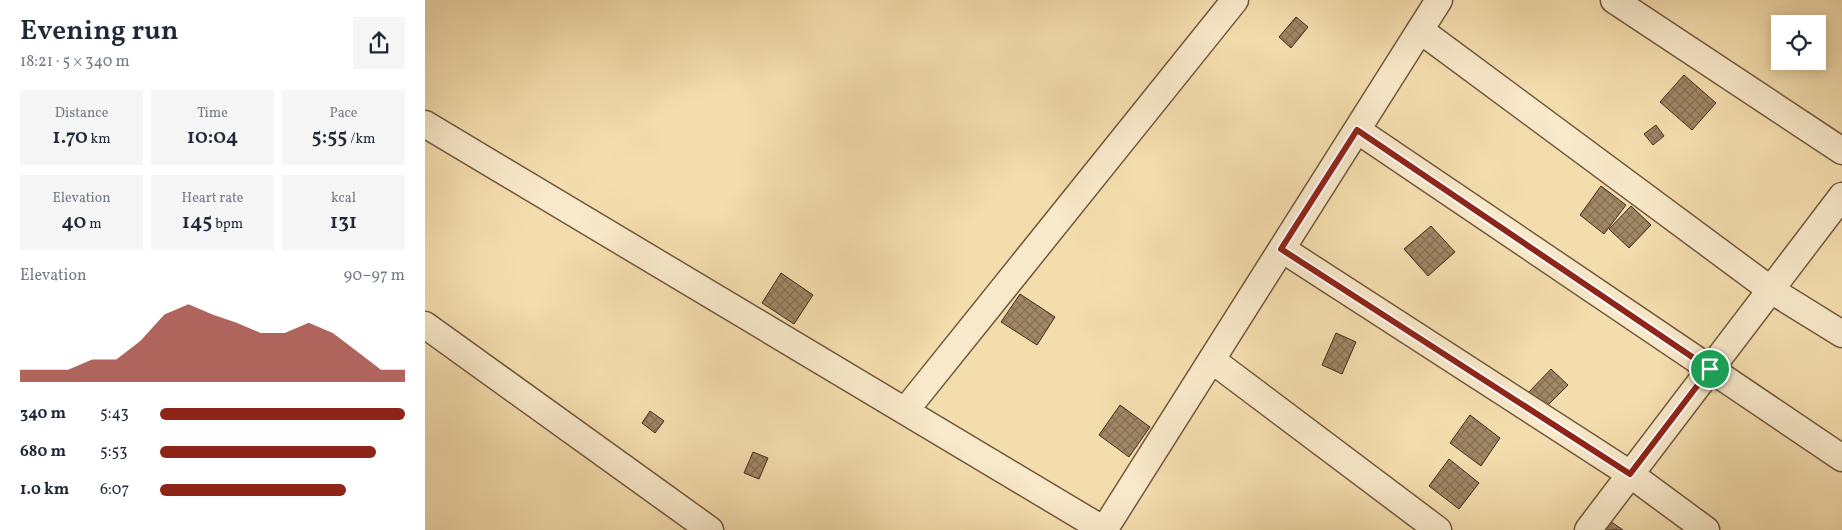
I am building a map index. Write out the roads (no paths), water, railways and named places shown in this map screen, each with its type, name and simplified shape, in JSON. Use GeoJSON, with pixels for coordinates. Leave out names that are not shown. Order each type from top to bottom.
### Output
{"type":"FeatureCollection","features":[{"type":"Feature","properties":{"kind":"street"},"geometry":{"type":"LineString","coordinates":[[905,411],[1235,0]]}},
{"type":"Feature","properties":{"kind":"street"},"geometry":{"type":"LineString","coordinates":[[425,124],[1104,530],[1439,0]]}},
{"type":"Feature","properties":{"kind":"street"},"geometry":{"type":"LineString","coordinates":[[1614,0],[1842,151]]}},
{"type":"Feature","properties":{"kind":"street"},"geometry":{"type":"LineString","coordinates":[[1420,30],[1771,290],[1842,334]]}},
{"type":"Feature","properties":{"kind":"street"},"geometry":{"type":"LineString","coordinates":[[1357,130],[1842,458]]}},
{"type":"Feature","properties":{"kind":"street"},"geometry":{"type":"LineString","coordinates":[[1588,530],[1842,196]]}},
{"type":"Feature","properties":{"kind":"street"},"geometry":{"type":"LineString","coordinates":[[1281,249],[1630,474],[1706,530]]}},
{"type":"Feature","properties":{"kind":"street"},"geometry":{"type":"LineString","coordinates":[[425,324],[710,530]]}},
{"type":"Feature","properties":{"kind":"street"},"geometry":{"type":"LineString","coordinates":[[1211,360],[1438,530]]}}]}
